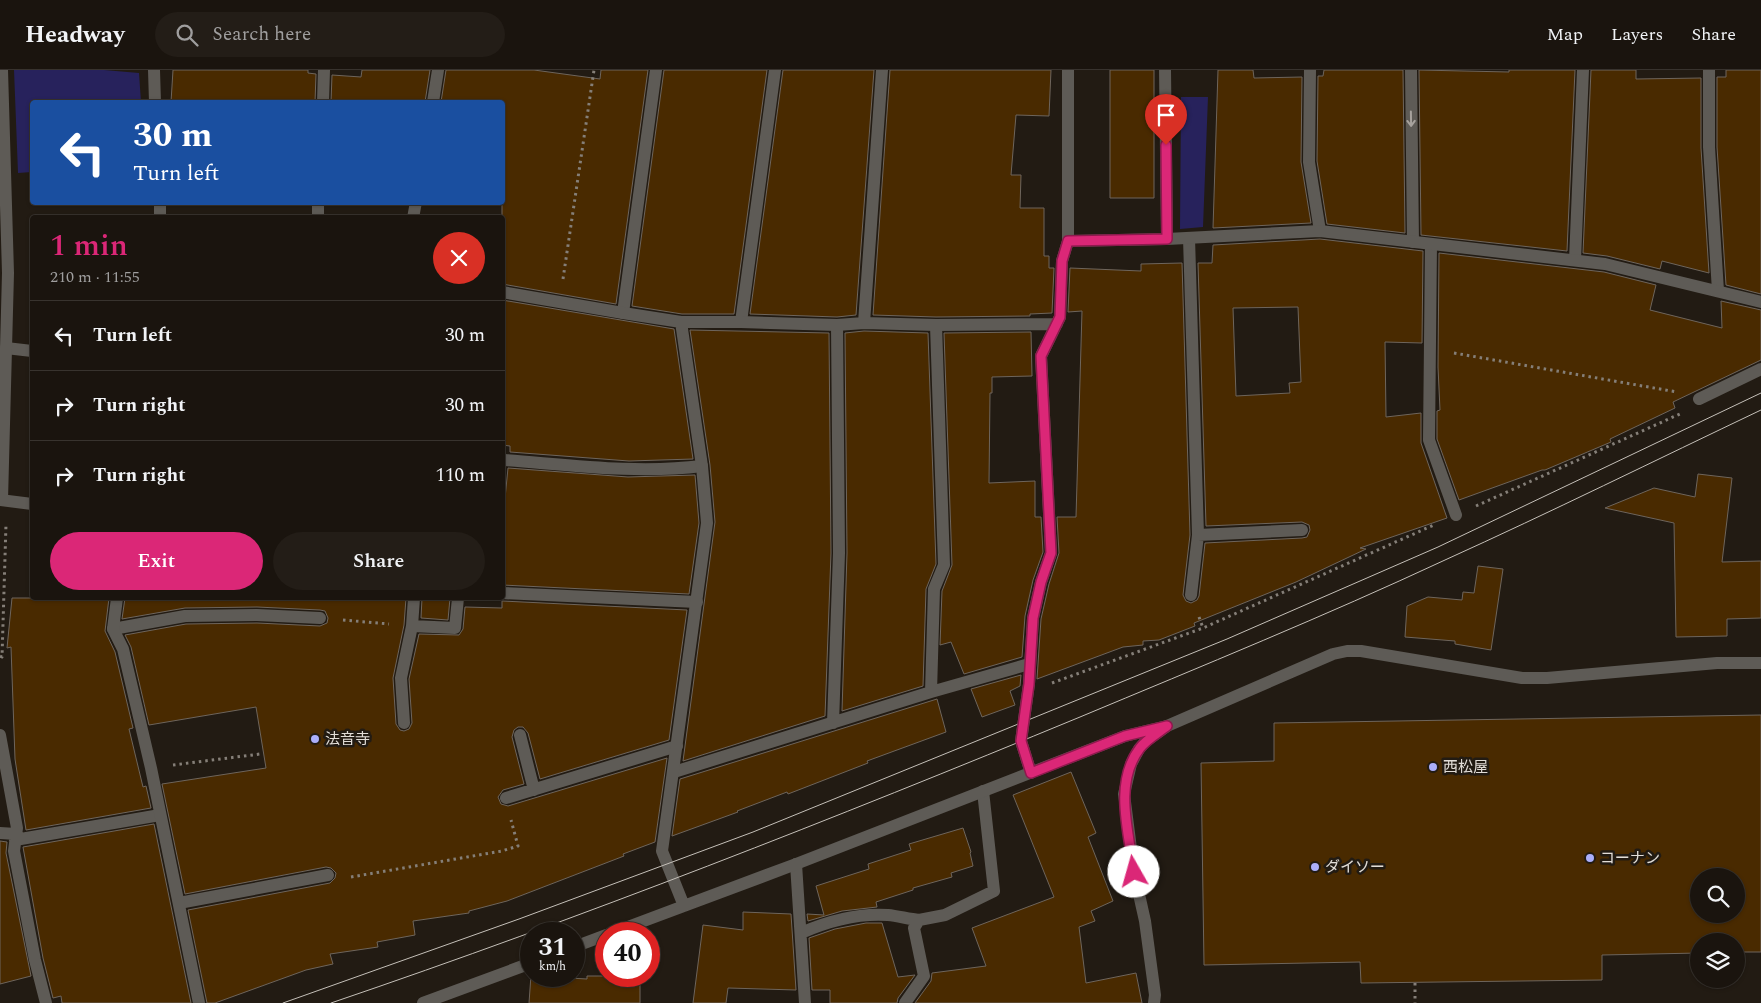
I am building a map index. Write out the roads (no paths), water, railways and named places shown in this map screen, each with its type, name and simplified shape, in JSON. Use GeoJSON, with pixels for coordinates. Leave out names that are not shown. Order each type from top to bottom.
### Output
{"type":"FeatureCollection","features":[{"type":"Feature","properties":{"kind":"street"},"geometry":{"type":"LineString","coordinates":[[2,70],[6,348],[3,501],[30,504]]}},
{"type":"Feature","properties":{"kind":"street"},"geometry":{"type":"LineString","coordinates":[[154,70],[155,100]]}},
{"type":"Feature","properties":{"kind":"street"},"geometry":{"type":"LineString","coordinates":[[323,100],[324,70]]}},
{"type":"Feature","properties":{"kind":"street"},"geometry":{"type":"LineString","coordinates":[[433,100],[438,70]]}},
{"type":"Feature","properties":{"kind":"street"},"geometry":{"type":"LineString","coordinates":[[623,314],[656,70]]}},
{"type":"Feature","properties":{"kind":"street"},"geometry":{"type":"LineString","coordinates":[[741,322],[775,70]]}},
{"type":"Feature","properties":{"kind":"street"},"geometry":{"type":"LineString","coordinates":[[864,323],[882,70]]}},
{"type":"Feature","properties":{"kind":"street"},"geometry":{"type":"LineString","coordinates":[[1031,773],[1021,741],[1029,684],[1033,618],[1041,582],[1051,553],[1041,356],[1060,317],[1062,261],[1068,241],[1068,70]]}},
{"type":"Feature","properties":{"kind":"street"},"geometry":{"type":"LineString","coordinates":[[1165,70],[1167,239]]}},
{"type":"Feature","properties":{"kind":"street"},"geometry":{"type":"LineString","coordinates":[[1310,70],[1309,162],[1320,231]]}},
{"type":"Feature","properties":{"kind":"street"},"geometry":{"type":"LineString","coordinates":[[1410,70],[1413,242]]}},
{"type":"Feature","properties":{"kind":"street"},"geometry":{"type":"LineString","coordinates":[[1575,260],[1584,70]]}},
{"type":"Feature","properties":{"kind":"street"},"geometry":{"type":"LineString","coordinates":[[1709,70],[1709,147],[1718,291]]}},
{"type":"Feature","properties":{"kind":"street"},"geometry":{"type":"LineString","coordinates":[[1068,241],[1167,239],[1320,231],[1605,264],[1761,302]]}},
{"type":"Feature","properties":{"kind":"street"},"geometry":{"type":"LineString","coordinates":[[1189,238],[1198,535],[1191,595]]}},
{"type":"Feature","properties":{"kind":"street"},"geometry":{"type":"LineString","coordinates":[[1431,244],[1429,440],[1456,515]]}},
{"type":"Feature","properties":{"kind":"street"},"geometry":{"type":"LineString","coordinates":[[505,293],[623,314],[681,322],[838,325],[864,323],[936,325],[1057,324]]}},
{"type":"Feature","properties":{"kind":"street"},"geometry":{"type":"LineString","coordinates":[[681,322],[702,466],[708,522],[662,851],[684,906]]}},
{"type":"Feature","properties":{"kind":"street"},"geometry":{"type":"LineString","coordinates":[[833,723],[839,554],[838,325]]}},
{"type":"Feature","properties":{"kind":"street"},"geometry":{"type":"LineString","coordinates":[[931,692],[934,589],[944,565],[936,325]]}},
{"type":"Feature","properties":{"kind":"street"},"geometry":{"type":"LineString","coordinates":[[6,348],[30,351]]}},
{"type":"Feature","properties":{"kind":"street"},"geometry":{"type":"LineString","coordinates":[[1699,399],[1761,369]]}},
{"type":"Feature","properties":{"kind":"street"},"geometry":{"type":"LineString","coordinates":[[506,460],[612,468],[680,469],[702,466]]}},
{"type":"Feature","properties":{"kind":"street"},"geometry":{"type":"LineString","coordinates":[[1198,535],[1302,530]]}},
{"type":"Feature","properties":{"kind":"street"},"geometry":{"type":"LineString","coordinates":[[505,593],[697,602]]}},
{"type":"Feature","properties":{"kind":"street"},"geometry":{"type":"LineString","coordinates":[[117,600],[113,629],[123,649],[151,768],[198,1003]]}},
{"type":"Feature","properties":{"kind":"street"},"geometry":{"type":"LineString","coordinates":[[404,724],[401,678],[412,626],[414,600]]}},
{"type":"Feature","properties":{"kind":"street"},"geometry":{"type":"LineString","coordinates":[[412,626],[455,628],[458,600]]}},
{"type":"Feature","properties":{"kind":"street"},"geometry":{"type":"LineString","coordinates":[[113,629],[185,616],[320,618]]}},
{"type":"Feature","properties":{"kind":"street"},"geometry":{"type":"LineString","coordinates":[[640,922],[796,864],[1125,736],[1167,726],[1333,654],[1361,651],[1522,678],[1547,678],[1717,663],[1761,663]]}},
{"type":"Feature","properties":{"kind":"street"},"geometry":{"type":"LineString","coordinates":[[674,772],[931,692],[1029,664]]}},
{"type":"Feature","properties":{"kind":"street"},"geometry":{"type":"LineString","coordinates":[[1154,1003],[1155,995],[1146,930],[1134,872],[1124,794],[1131,764],[1139,749],[1146,741],[1167,726]]}},
{"type":"Feature","properties":{"kind":"street"},"geometry":{"type":"LineString","coordinates":[[0,735],[17,828],[14,851],[35,960],[46,1003]]}},
{"type":"Feature","properties":{"kind":"street"},"geometry":{"type":"LineString","coordinates":[[520,735],[534,790]]}},
{"type":"Feature","properties":{"kind":"street"},"geometry":{"type":"LineString","coordinates":[[506,798],[677,746]]}},
{"type":"Feature","properties":{"kind":"street"},"geometry":{"type":"LineString","coordinates":[[801,933],[824,923],[856,917],[887,915],[919,920],[945,915],[994,891],[983,791]]}},
{"type":"Feature","properties":{"kind":"street"},"geometry":{"type":"LineString","coordinates":[[0,833],[16,837],[160,815]]}},
{"type":"Feature","properties":{"kind":"street"},"geometry":{"type":"LineString","coordinates":[[796,864],[805,1003]]}},
{"type":"Feature","properties":{"kind":"street"},"geometry":{"type":"LineString","coordinates":[[179,903],[328,875]]}},
{"type":"Feature","properties":{"kind":"street"},"geometry":{"type":"LineString","coordinates":[[905,1003],[924,976],[914,928],[919,920]]}},
{"type":"Feature","properties":{"kind":"street"},"geometry":{"type":"LineString","coordinates":[[423,1003],[520,967]]}},
{"type":"Feature","properties":{"kind":"tram line"},"geometry":{"type":"LineString","coordinates":[[283,1003],[519,919],[753,832],[1227,639],[1438,547],[1761,393]]}},
{"type":"Feature","properties":{"kind":"tram line"},"geometry":{"type":"LineString","coordinates":[[331,1003],[614,902],[894,793],[1080,717],[1400,581],[1761,410]]}},
{"type":"Feature","properties":{"kind":"place","name":"法音寺"},"geometry":{"type":"Point","coordinates":[315,739]}},
{"type":"Feature","properties":{"kind":"place","name":"西松屋"},"geometry":{"type":"Point","coordinates":[1433,767]}},
{"type":"Feature","properties":{"kind":"place","name":"コーナン"},"geometry":{"type":"Point","coordinates":[1590,858]}},
{"type":"Feature","properties":{"kind":"place","name":"ダイソー"},"geometry":{"type":"Point","coordinates":[1315,867]}}]}
